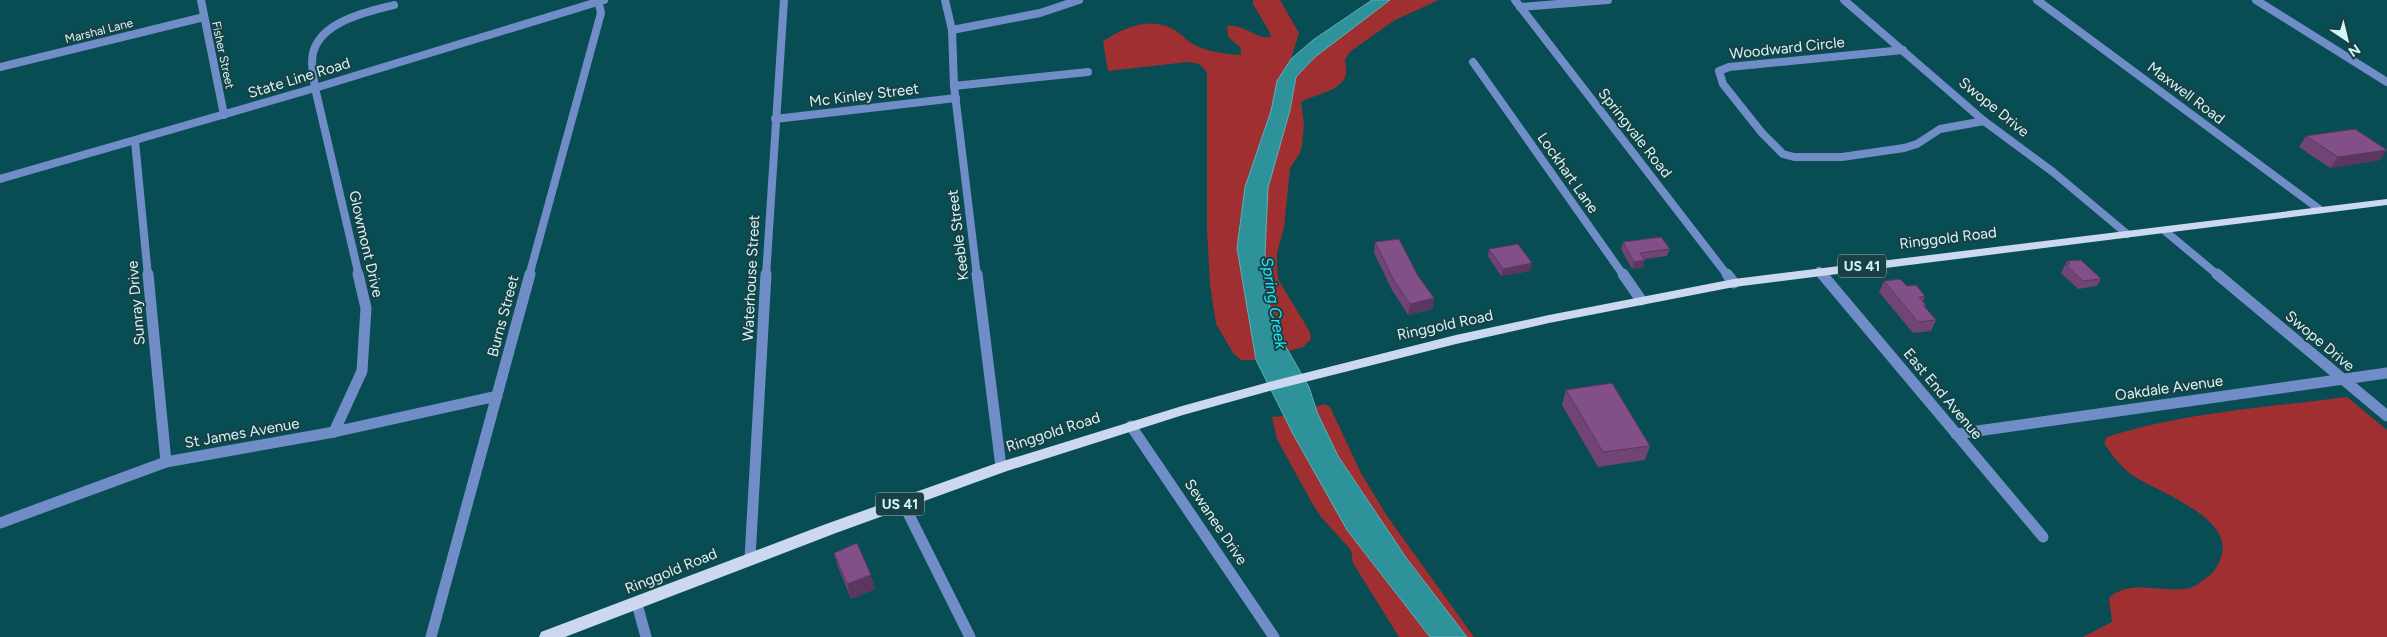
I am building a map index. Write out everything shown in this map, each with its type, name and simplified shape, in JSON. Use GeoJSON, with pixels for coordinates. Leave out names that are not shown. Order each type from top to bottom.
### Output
{"type":"FeatureCollection","features":[{"type":"Feature","properties":{"kind":"main road","name":"Ringgold Road"},"geometry":{"type":"LineString","coordinates":[[547,637],[637,604],[750,558],[1001,467],[1131,426],[1324,370],[1640,300],[1734,283],[2387,202]]}},
{"type":"Feature","properties":{"kind":"street","name":"Fisher Street"},"geometry":{"type":"LineString","coordinates":[[200,0],[224,115]]}},
{"type":"Feature","properties":{"kind":"street","name":"State Line Road"},"geometry":{"type":"LineString","coordinates":[[0,179],[315,88],[600,0]]}},
{"type":"Feature","properties":{"kind":"street","name":"Burns Street"},"geometry":{"type":"LineString","coordinates":[[431,637],[601,13],[600,0]]}},
{"type":"Feature","properties":{"kind":"street","name":"Waterhouse Street"},"geometry":{"type":"LineString","coordinates":[[750,558],[775,119],[784,0]]}},
{"type":"Feature","properties":{"kind":"street","name":"Keeble Street"},"geometry":{"type":"LineString","coordinates":[[945,0],[952,30],[954,86],[1001,467]]}},
{"type":"Feature","properties":{"kind":"street"},"geometry":{"type":"LineString","coordinates":[[952,30],[1040,13],[1079,0]]}},
{"type":"Feature","properties":{"kind":"street"},"geometry":{"type":"LineString","coordinates":[[1517,3],[1608,0]]}},
{"type":"Feature","properties":{"kind":"street","name":"Swope Drive"},"geometry":{"type":"LineString","coordinates":[[1844,0],[1984,121],[2053,172],[2127,234]]}},
{"type":"Feature","properties":{"kind":"street","name":"Maxwell Road"},"geometry":{"type":"LineString","coordinates":[[2037,0],[2319,209]]}},
{"type":"Feature","properties":{"kind":"street"},"geometry":{"type":"LineString","coordinates":[[2256,0],[2387,82]]}},
{"type":"Feature","properties":{"kind":"street","name":"Springvale Road"},"geometry":{"type":"LineString","coordinates":[[1517,3],[1734,283]]}},
{"type":"Feature","properties":{"kind":"street","name":"Glowmont Drive"},"geometry":{"type":"LineString","coordinates":[[334,432],[362,371],[366,308],[315,88],[312,62],[314,49],[322,38],[338,24],[364,13],[394,5]]}},
{"type":"Feature","properties":{"kind":"street","name":"Marshal Lane"},"geometry":{"type":"LineString","coordinates":[[0,68],[204,17]]}},
{"type":"Feature","properties":{"kind":"street","name":"Woodward Circle"},"geometry":{"type":"LineString","coordinates":[[1904,50],[1729,67],[1719,71],[1719,77],[1781,153],[1797,158],[1904,148],[1917,144],[1940,129],[1984,121]]}},
{"type":"Feature","properties":{"kind":"street","name":"Lockhart Lane"},"geometry":{"type":"LineString","coordinates":[[1474,62],[1640,300]]}},
{"type":"Feature","properties":{"kind":"street"},"geometry":{"type":"LineString","coordinates":[[954,86],[1088,72]]}},
{"type":"Feature","properties":{"kind":"street","name":"Mc Kinley Street"},"geometry":{"type":"LineString","coordinates":[[775,119],[956,98]]}},
{"type":"Feature","properties":{"kind":"street","name":"Sunray Drive"},"geometry":{"type":"LineString","coordinates":[[135,141],[166,462]]}},
{"type":"Feature","properties":{"kind":"street","name":"Swope Drive"},"geometry":{"type":"LineString","coordinates":[[2165,231],[2387,416]]}},
{"type":"Feature","properties":{"kind":"street","name":"East End Avenue"},"geometry":{"type":"LineString","coordinates":[[1819,271],[2043,537]]}},
{"type":"Feature","properties":{"kind":"street","name":"Oakdale Avenue"},"geometry":{"type":"LineString","coordinates":[[1956,434],[2387,373]]}},
{"type":"Feature","properties":{"kind":"street","name":"St James Avenue"},"geometry":{"type":"LineString","coordinates":[[0,523],[166,462],[334,432],[497,396]]}},
{"type":"Feature","properties":{"kind":"street","name":"Sewanee Drive"},"geometry":{"type":"LineString","coordinates":[[1131,426],[1272,636]]}},
{"type":"Feature","properties":{"kind":"street"},"geometry":{"type":"LineString","coordinates":[[903,503],[970,637]]}},
{"type":"Feature","properties":{"kind":"street"},"geometry":{"type":"LineString","coordinates":[[637,604],[646,637]]}},
{"type":"Feature","properties":{"kind":"shaded area"},"geometry":{"type":"Polygon","coordinates":[[[1253,0],[1280,0],[1299,33],[1291,59],[1277,81],[1271,111],[1245,187],[1237,248],[1256,360],[1241,360],[1233,353],[1216,324],[1210,285],[1207,229],[1207,74],[1204,68],[1188,62],[1108,71],[1103,41],[1136,25],[1164,25],[1200,47],[1217,52],[1241,55],[1241,48],[1228,37],[1227,26],[1239,27],[1260,36],[1271,37],[1253,4],[1253,0]]]}},
{"type":"Feature","properties":{"kind":"shaded area"},"geometry":{"type":"Polygon","coordinates":[[[1390,0],[1439,0],[1395,20],[1351,51],[1345,59],[1346,74],[1339,85],[1334,89],[1301,102],[1304,124],[1302,145],[1300,153],[1290,168],[1284,228],[1277,253],[1277,264],[1278,279],[1310,332],[1311,339],[1303,347],[1289,351],[1278,333],[1267,298],[1264,277],[1268,188],[1290,110],[1296,77],[1315,57],[1390,0]]]}},
{"type":"Feature","properties":{"kind":"shaded area"},"geometry":{"type":"Polygon","coordinates":[[[2347,397],[2387,430],[2387,637],[2083,637],[2112,622],[2109,598],[2117,592],[2137,588],[2190,588],[2213,572],[2220,560],[2223,545],[2218,532],[2208,520],[2194,509],[2135,477],[2126,470],[2104,443],[2107,437],[2195,416],[2347,397]]]}},
{"type":"Feature","properties":{"kind":"shaded area"},"geometry":{"type":"Polygon","coordinates":[[[1324,404],[1330,407],[1361,473],[1387,516],[1474,637],[1467,637],[1407,559],[1338,456],[1315,407],[1324,404]]]}},
{"type":"Feature","properties":{"kind":"shaded area"},"geometry":{"type":"Polygon","coordinates":[[[1284,416],[1347,530],[1430,637],[1399,637],[1353,563],[1351,550],[1321,517],[1277,439],[1272,417],[1284,416]]]}},
{"type":"Feature","properties":{"kind":"water"},"geometry":{"type":"Polygon","coordinates":[[[1372,0],[1390,0],[1315,57],[1296,77],[1290,110],[1268,188],[1264,277],[1267,298],[1278,333],[1309,387],[1317,412],[1338,456],[1407,559],[1467,637],[1430,637],[1347,530],[1293,434],[1256,360],[1237,248],[1245,187],[1271,111],[1277,81],[1291,59],[1313,40],[1372,0]]]}},
{"type":"Feature","properties":{"kind":"building"},"geometry":{"type":"Polygon","coordinates":[[[2355,129],[2387,150],[2338,157],[2306,136],[2355,129]]]}},
{"type":"Feature","properties":{"kind":"building"},"geometry":{"type":"Polygon","coordinates":[[[1661,237],[1670,249],[1640,253],[1645,260],[1634,262],[1623,242],[1661,237]]]}},
{"type":"Feature","properties":{"kind":"building"},"geometry":{"type":"Polygon","coordinates":[[[1399,239],[1418,276],[1434,298],[1410,304],[1393,279],[1375,242],[1399,239]]]}},
{"type":"Feature","properties":{"kind":"building"},"geometry":{"type":"Polygon","coordinates":[[[1518,244],[1532,263],[1503,269],[1489,249],[1518,244]]]}},
{"type":"Feature","properties":{"kind":"building"},"geometry":{"type":"Polygon","coordinates":[[[2081,260],[2101,279],[2083,281],[2066,265],[2070,264],[2067,261],[2081,260]]]}},
{"type":"Feature","properties":{"kind":"building"},"geometry":{"type":"Polygon","coordinates":[[[1900,279],[1907,286],[1916,285],[1925,296],[1919,297],[1926,305],[1923,305],[1936,320],[1918,322],[1884,281],[1900,279]]]}},
{"type":"Feature","properties":{"kind":"building"},"geometry":{"type":"Polygon","coordinates":[[[1612,383],[1650,446],[1603,452],[1566,390],[1612,383]]]}},
{"type":"Feature","properties":{"kind":"building"},"geometry":{"type":"Polygon","coordinates":[[[857,543],[871,575],[847,584],[834,553],[857,543]]]}},
{"type":"Feature","properties":{"kind":"water label","name":"Spring Creek"},"geometry":{"type":"Point","coordinates":[1274,303]}}]}
